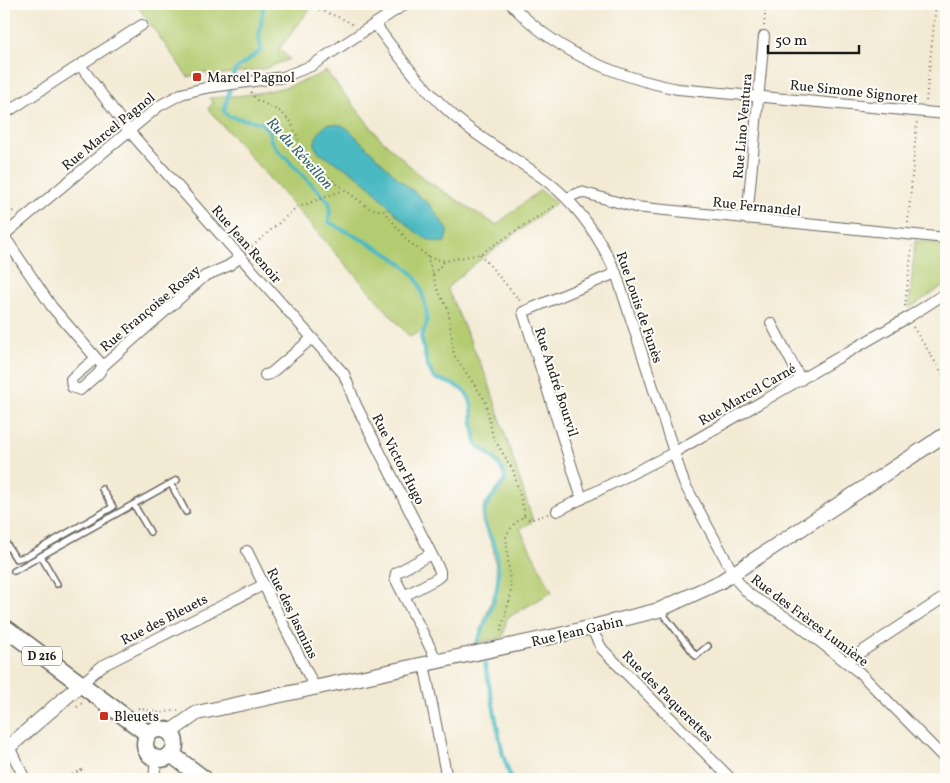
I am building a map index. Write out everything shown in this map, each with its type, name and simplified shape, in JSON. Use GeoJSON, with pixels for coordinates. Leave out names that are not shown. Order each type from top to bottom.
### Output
{"type":"FeatureCollection","features":[{"type":"Feature","properties":{"kind":"main road","name":"D 216"},"geometry":{"type":"LineString","coordinates":[[4,627],[148,734]]}},
{"type":"Feature","properties":{"kind":"main road"},"geometry":{"type":"LineString","coordinates":[[164,756],[175,745],[170,732],[160,729],[148,734],[146,749],[164,756],[204,779]]}},
{"type":"Feature","properties":{"kind":"street","name":"Rue Marcel Pagnol"},"geometry":{"type":"LineString","coordinates":[[4,236],[159,106],[181,94],[283,77],[312,65],[405,4]]}},
{"type":"Feature","properties":{"kind":"street","name":"Rue Simone Signoret"},"geometry":{"type":"LineString","coordinates":[[511,4],[550,38],[583,58],[619,73],[678,89],[946,114]]}},
{"type":"Feature","properties":{"kind":"street","name":"Rue Louis de Funès"},"geometry":{"type":"LineString","coordinates":[[375,24],[415,76],[447,110],[467,127],[548,182],[568,198],[603,244],[616,273],[673,453],[689,497],[729,568]]}},
{"type":"Feature","properties":{"kind":"street"},"geometry":{"type":"LineString","coordinates":[[4,114],[142,25]]}},
{"type":"Feature","properties":{"kind":"street","name":"Rue Lino Ventura"},"geometry":{"type":"LineString","coordinates":[[747,219],[764,36]]}},
{"type":"Feature","properties":{"kind":"street","name":"Rue Jean Renoir"},"geometry":{"type":"LineString","coordinates":[[80,65],[130,131],[241,256],[311,339],[344,374]]}},
{"type":"Feature","properties":{"kind":"street","name":"Rue Fernandel"},"geometry":{"type":"LineString","coordinates":[[568,198],[581,192],[635,207],[946,238]]}},
{"type":"Feature","properties":{"kind":"street","name":"Rue Françoise Rosay"},"geometry":{"type":"LineString","coordinates":[[4,236],[52,307],[103,366]]}},
{"type":"Feature","properties":{"kind":"street","name":"Rue Françoise Rosay"},"geometry":{"type":"LineString","coordinates":[[96,358],[71,379],[72,387],[80,390],[99,373],[103,366],[206,276],[228,266],[241,256]]}},
{"type":"Feature","properties":{"kind":"street","name":"Rue André Bourvil"},"geometry":{"type":"LineString","coordinates":[[582,499],[522,312],[616,273]]}},
{"type":"Feature","properties":{"kind":"street","name":"Rue Marcel Carné"},"geometry":{"type":"LineString","coordinates":[[557,511],[673,453],[907,318],[946,293]]}},
{"type":"Feature","properties":{"kind":"street"},"geometry":{"type":"LineString","coordinates":[[772,323],[801,380]]}},
{"type":"Feature","properties":{"kind":"street"},"geometry":{"type":"LineString","coordinates":[[265,375],[270,374],[311,339]]}},
{"type":"Feature","properties":{"kind":"street","name":"Rue Victor Hugo"},"geometry":{"type":"LineString","coordinates":[[344,374],[356,404],[440,571],[440,576],[404,596]]}},
{"type":"Feature","properties":{"kind":"street","name":"Rue Jean Gabin"},"geometry":{"type":"LineString","coordinates":[[170,732],[197,713],[592,628],[659,610],[715,584],[729,568],[946,434]]}},
{"type":"Feature","properties":{"kind":"street","name":"Rue des Jasmins"},"geometry":{"type":"LineString","coordinates":[[246,551],[315,688]]}},
{"type":"Feature","properties":{"kind":"street"},"geometry":{"type":"LineString","coordinates":[[431,554],[396,573],[395,578],[430,663],[446,774]]}},
{"type":"Feature","properties":{"kind":"street","name":"Rue des Frères Lumière"},"geometry":{"type":"LineString","coordinates":[[729,568],[750,595],[797,624],[846,662],[946,760]]}},
{"type":"Feature","properties":{"kind":"street","name":"Rue des Bleuets"},"geometry":{"type":"LineString","coordinates":[[80,684],[102,666],[263,585]]}},
{"type":"Feature","properties":{"kind":"street"},"geometry":{"type":"LineString","coordinates":[[846,662],[946,596]]}},
{"type":"Feature","properties":{"kind":"street","name":"Rue des Paquerettes"},"geometry":{"type":"LineString","coordinates":[[592,628],[602,649],[731,779]]}},
{"type":"Feature","properties":{"kind":"street"},"geometry":{"type":"LineString","coordinates":[[25,779],[6,749],[80,684]]}},
{"type":"Feature","properties":{"kind":"street"},"geometry":{"type":"LineString","coordinates":[[154,779],[164,756]]}},
{"type":"Feature","properties":{"kind":"lane"},"geometry":{"type":"LineString","coordinates":[[14,571],[177,480]]}},
{"type":"Feature","properties":{"kind":"lane"},"geometry":{"type":"LineString","coordinates":[[171,484],[186,512]]}},
{"type":"Feature","properties":{"kind":"lane"},"geometry":{"type":"LineString","coordinates":[[4,540],[16,559],[27,556],[112,507],[102,489]]}},
{"type":"Feature","properties":{"kind":"lane"},"geometry":{"type":"LineString","coordinates":[[134,504],[150,532]]}},
{"type":"Feature","properties":{"kind":"lane"},"geometry":{"type":"LineString","coordinates":[[41,556],[57,584]]}},
{"type":"Feature","properties":{"kind":"lane"},"geometry":{"type":"LineString","coordinates":[[659,610],[696,656],[708,646]]}},
{"type":"Feature","properties":{"kind":"path"},"geometry":{"type":"LineString","coordinates":[[311,4],[317,9],[343,18],[364,32]]}},
{"type":"Feature","properties":{"kind":"path"},"geometry":{"type":"LineString","coordinates":[[764,36],[766,4]]}},
{"type":"Feature","properties":{"kind":"path"},"geometry":{"type":"LineString","coordinates":[[244,83],[251,96],[286,116],[294,128],[309,160],[344,190],[369,208],[384,211],[410,242],[427,256],[445,261],[480,254],[568,198]]}},
{"type":"Feature","properties":{"kind":"path"},"geometry":{"type":"LineString","coordinates":[[241,256],[296,208],[344,190]]}},
{"type":"Feature","properties":{"kind":"path"},"geometry":{"type":"LineString","coordinates":[[4,211],[6,215]]}},
{"type":"Feature","properties":{"kind":"path"},"geometry":{"type":"LineString","coordinates":[[913,235],[905,309],[907,318],[946,379]]}},
{"type":"Feature","properties":{"kind":"path"},"geometry":{"type":"LineString","coordinates":[[480,254],[526,310]]}},
{"type":"Feature","properties":{"kind":"path"},"geometry":{"type":"LineString","coordinates":[[427,256],[448,309],[454,355],[485,400],[493,437],[514,470],[524,516],[530,520],[557,511]]}},
{"type":"Feature","properties":{"kind":"path"},"geometry":{"type":"LineString","coordinates":[[433,274],[445,261]]}},
{"type":"Feature","properties":{"kind":"path"},"geometry":{"type":"LineString","coordinates":[[502,648],[500,638],[510,594],[506,536],[516,522],[524,516]]}},
{"type":"Feature","properties":{"kind":"path"},"geometry":{"type":"LineString","coordinates":[[131,707],[160,713],[183,709]]}},
{"type":"Feature","properties":{"kind":"path"},"geometry":{"type":"LineString","coordinates":[[63,779],[80,770],[86,779]]}},
{"type":"Feature","properties":{"kind":"green space"},"geometry":{"type":"Polygon","coordinates":[[[136,4],[314,4],[279,49],[290,59],[263,69],[208,76],[206,72],[188,77],[136,4]]]}},
{"type":"Feature","properties":{"kind":"green space"},"geometry":{"type":"Polygon","coordinates":[[[326,71],[379,137],[424,179],[496,225],[540,190],[556,203],[472,266],[447,288],[488,381],[533,521],[520,529],[552,592],[507,618],[503,637],[500,638],[476,643],[498,583],[493,547],[482,521],[482,514],[484,505],[504,479],[498,463],[476,446],[471,404],[465,394],[453,385],[433,379],[426,363],[420,336],[424,329],[410,337],[208,109],[213,103],[209,98],[283,88],[326,71]]]}},
{"type":"Feature","properties":{"kind":"green space"},"geometry":{"type":"Polygon","coordinates":[[[915,241],[946,244],[946,284],[909,308],[915,241]]]}},
{"type":"Feature","properties":{"kind":"water"},"geometry":{"type":"Polygon","coordinates":[[[327,124],[341,125],[347,128],[401,181],[430,205],[448,230],[445,242],[435,242],[413,230],[364,181],[318,152],[315,140],[327,124]]]}},
{"type":"Feature","properties":{"kind":"waterway","name":"Ru du Réveillon"},"geometry":{"type":"LineString","coordinates":[[264,4],[259,36],[261,50],[235,70],[224,111],[228,116],[261,123],[270,132],[270,139],[278,150],[330,203],[329,222],[390,255],[411,272],[419,284],[426,308],[426,325],[421,336],[427,364],[434,378],[451,383],[468,395],[471,402],[477,445],[498,463],[504,473],[506,479],[490,501],[484,515],[486,528],[496,550],[498,574],[495,598],[477,642]]}},
{"type":"Feature","properties":{"kind":"waterway","name":"Ru du Réveillon"},"geometry":{"type":"LineString","coordinates":[[485,664],[503,755],[511,779]]}},
{"type":"Feature","properties":{"kind":"place","name":"Marcel Pagnol"},"geometry":{"type":"Point","coordinates":[197,77]}},
{"type":"Feature","properties":{"kind":"place","name":"Bleuets"},"geometry":{"type":"Point","coordinates":[104,716]}}]}
